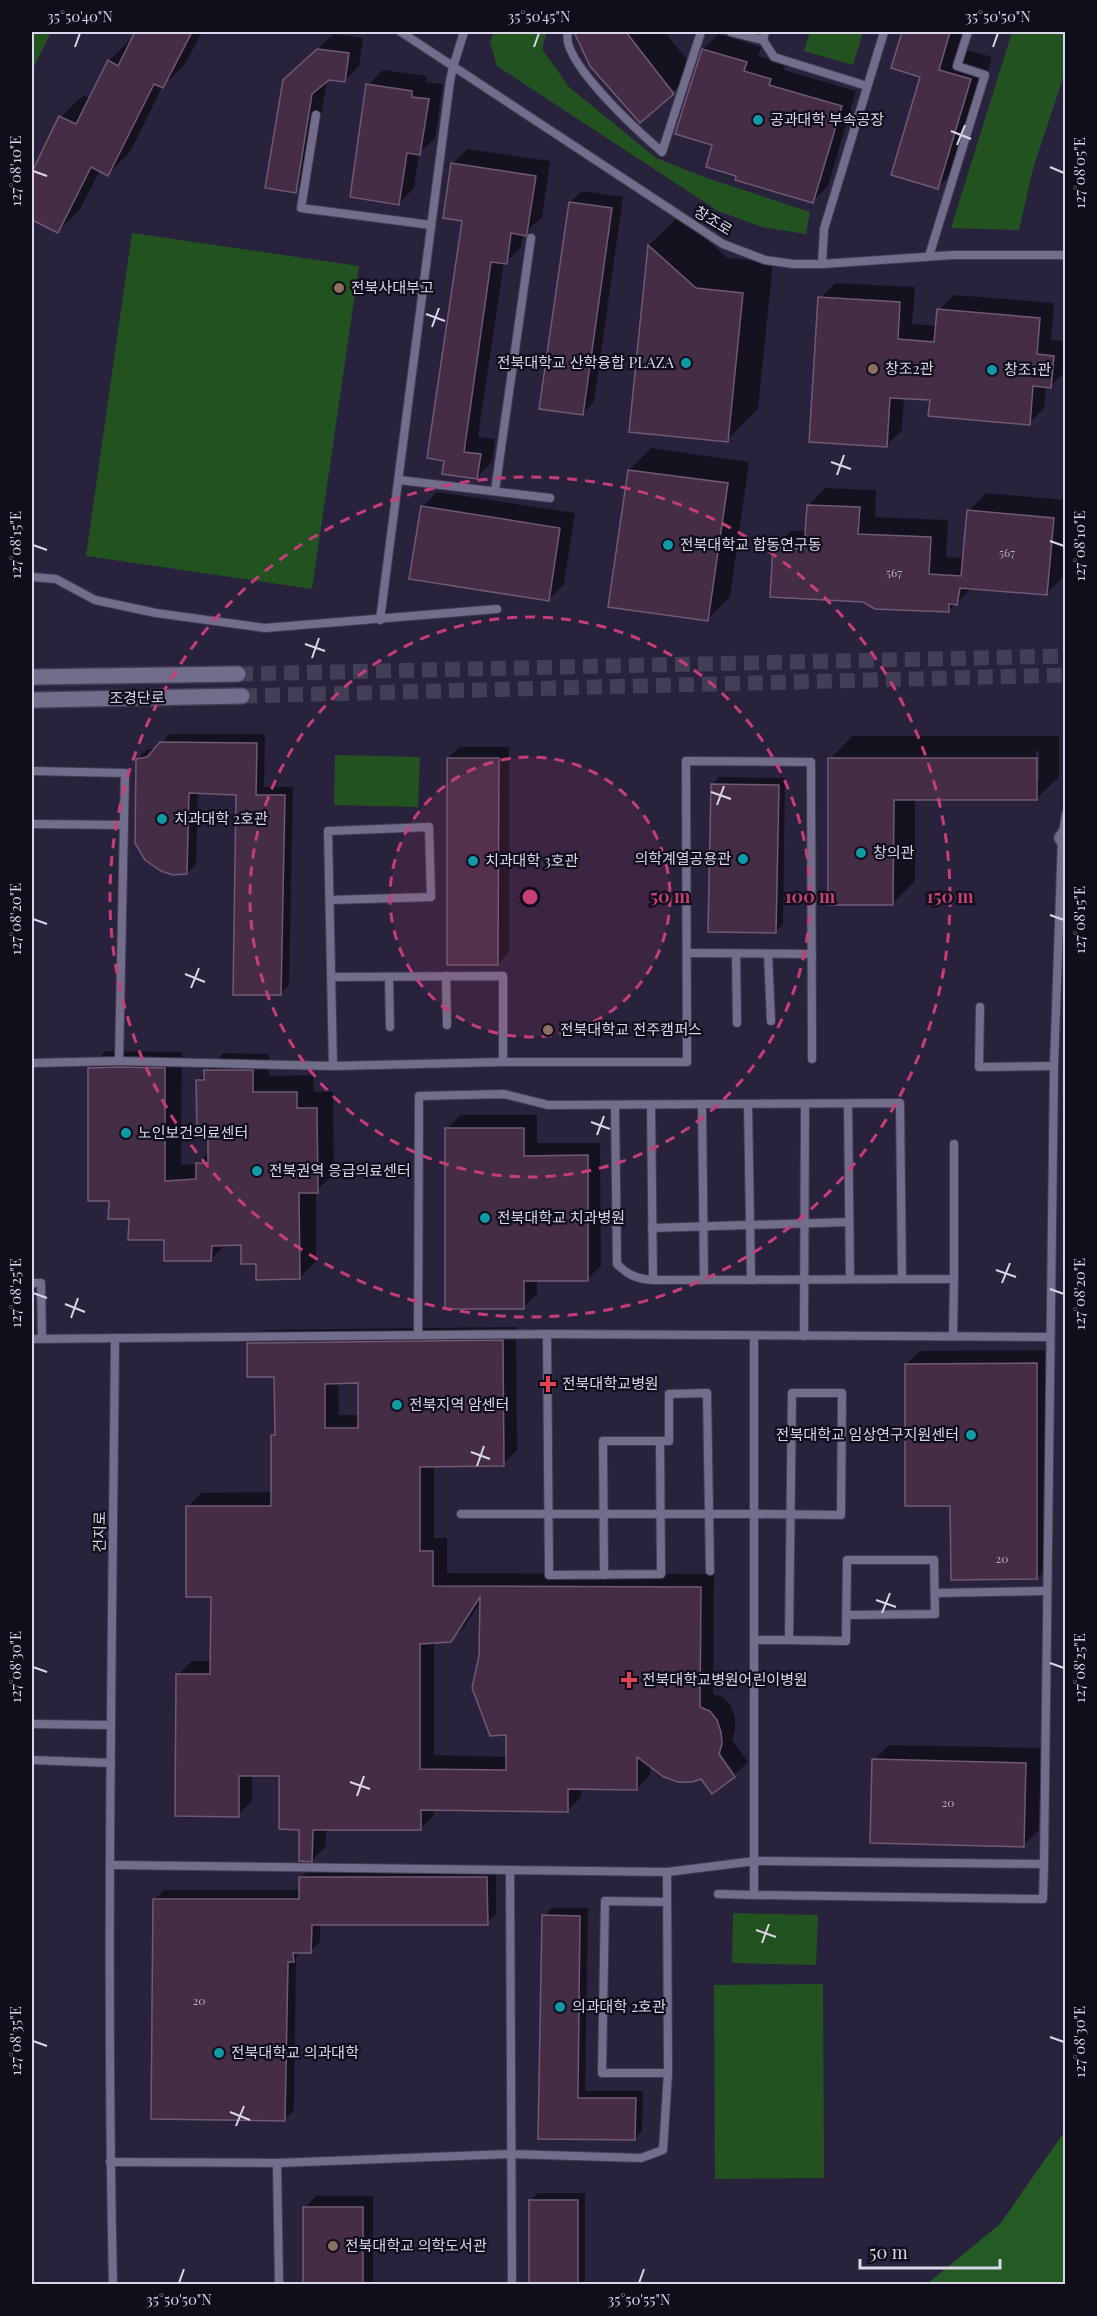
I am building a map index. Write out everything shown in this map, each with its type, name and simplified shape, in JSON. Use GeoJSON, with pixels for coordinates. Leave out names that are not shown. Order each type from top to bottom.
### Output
{"type":"FeatureCollection","features":[{"type":"Feature","properties":{"kind":"street","name":"조경단로"},"geometry":{"type":"LineString","coordinates":[[32,677],[238,674]]}},
{"type":"Feature","properties":{"kind":"street","name":"조경단로"},"geometry":{"type":"LineString","coordinates":[[32,700],[242,696]]}},
{"type":"Feature","properties":{"kind":"lane","name":"창조로"},"geometry":{"type":"LineString","coordinates":[[401,32],[723,244],[765,260],[793,264],[822,264],[929,256],[1065,255]]}},
{"type":"Feature","properties":{"kind":"lane"},"geometry":{"type":"LineString","coordinates":[[380,620],[453,67],[464,32]]}},
{"type":"Feature","properties":{"kind":"lane"},"geometry":{"type":"LineString","coordinates":[[568,32],[566,38],[574,60],[632,126],[662,152],[701,32]]}},
{"type":"Feature","properties":{"kind":"lane"},"geometry":{"type":"LineString","coordinates":[[731,32],[763,40],[774,57],[867,86]]}},
{"type":"Feature","properties":{"kind":"lane"},"geometry":{"type":"LineString","coordinates":[[763,40],[765,32]]}},
{"type":"Feature","properties":{"kind":"lane"},"geometry":{"type":"LineString","coordinates":[[822,264],[824,229],[884,32]]}},
{"type":"Feature","properties":{"kind":"lane"},"geometry":{"type":"LineString","coordinates":[[929,256],[985,75],[957,66],[968,32]]}},
{"type":"Feature","properties":{"kind":"lane"},"geometry":{"type":"LineString","coordinates":[[316,115],[301,208],[431,225]]}},
{"type":"Feature","properties":{"kind":"lane"},"geometry":{"type":"LineString","coordinates":[[495,491],[531,238]]}},
{"type":"Feature","properties":{"kind":"lane"},"geometry":{"type":"LineString","coordinates":[[399,480],[550,498]]}},
{"type":"Feature","properties":{"kind":"lane"},"geometry":{"type":"LineString","coordinates":[[32,577],[56,579],[95,600],[208,621],[265,628],[497,609]]}},
{"type":"Feature","properties":{"kind":"lane"},"geometry":{"type":"LineString","coordinates":[[32,1063],[119,1061],[333,1066],[503,1062],[687,1062],[686,760],[812,762],[812,1059]]}},
{"type":"Feature","properties":{"kind":"lane"},"geometry":{"type":"LineString","coordinates":[[32,771],[125,773],[119,1061]]}},
{"type":"Feature","properties":{"kind":"lane"},"geometry":{"type":"LineString","coordinates":[[718,1894],[1043,1899],[1054,1066],[1065,814]]}},
{"type":"Feature","properties":{"kind":"lane"},"geometry":{"type":"LineString","coordinates":[[32,824],[124,825]]}},
{"type":"Feature","properties":{"kind":"lane"},"geometry":{"type":"LineString","coordinates":[[331,900],[431,897],[429,827],[328,831],[333,1066]]}},
{"type":"Feature","properties":{"kind":"lane"},"geometry":{"type":"LineString","coordinates":[[688,953],[812,954]]}},
{"type":"Feature","properties":{"kind":"lane"},"geometry":{"type":"LineString","coordinates":[[736,954],[737,1023]]}},
{"type":"Feature","properties":{"kind":"lane"},"geometry":{"type":"LineString","coordinates":[[768,954],[771,1021]]}},
{"type":"Feature","properties":{"kind":"lane"},"geometry":{"type":"LineString","coordinates":[[388,976],[390,1027]]}},
{"type":"Feature","properties":{"kind":"lane"},"geometry":{"type":"LineString","coordinates":[[446,976],[447,1025]]}},
{"type":"Feature","properties":{"kind":"lane"},"geometry":{"type":"LineString","coordinates":[[332,977],[503,976],[503,1062]]}},
{"type":"Feature","properties":{"kind":"lane"},"geometry":{"type":"LineString","coordinates":[[980,1007],[979,1066],[1054,1066]]}},
{"type":"Feature","properties":{"kind":"lane"},"geometry":{"type":"LineString","coordinates":[[418,1335],[419,1096],[504,1094],[548,1105],[900,1103],[902,1279]]}},
{"type":"Feature","properties":{"kind":"lane"},"geometry":{"type":"LineString","coordinates":[[702,1104],[704,1280]]}},
{"type":"Feature","properties":{"kind":"lane"},"geometry":{"type":"LineString","coordinates":[[748,1104],[751,1280]]}},
{"type":"Feature","properties":{"kind":"lane"},"geometry":{"type":"LineString","coordinates":[[804,1336],[805,1104]]}},
{"type":"Feature","properties":{"kind":"lane"},"geometry":{"type":"LineString","coordinates":[[848,1104],[850,1279]]}},
{"type":"Feature","properties":{"kind":"lane"},"geometry":{"type":"LineString","coordinates":[[615,1105],[617,1264],[626,1273],[639,1279],[652,1280],[954,1279]]}},
{"type":"Feature","properties":{"kind":"lane"},"geometry":{"type":"LineString","coordinates":[[651,1105],[652,1280]]}},
{"type":"Feature","properties":{"kind":"lane"},"geometry":{"type":"LineString","coordinates":[[953,1335],[954,1144]]}},
{"type":"Feature","properties":{"kind":"lane"},"geometry":{"type":"LineString","coordinates":[[652,1228],[849,1222]]}},
{"type":"Feature","properties":{"kind":"lane"},"geometry":{"type":"LineString","coordinates":[[32,1284],[41,1283],[42,1339]]}},
{"type":"Feature","properties":{"kind":"lane"},"geometry":{"type":"LineString","coordinates":[[32,1339],[547,1334],[1050,1337]]}},
{"type":"Feature","properties":{"kind":"lane"},"geometry":{"type":"LineString","coordinates":[[547,1334],[549,1575],[661,1574],[660,1441]]}},
{"type":"Feature","properties":{"kind":"lane"},"geometry":{"type":"LineString","coordinates":[[754,1336],[754,1894]]}},
{"type":"Feature","properties":{"kind":"lane","name":"건지로"},"geometry":{"type":"LineString","coordinates":[[113,2284],[110,2162],[115,1338]]}},
{"type":"Feature","properties":{"kind":"lane"},"geometry":{"type":"LineString","coordinates":[[461,1514],[753,1514],[790,1515],[841,1515],[842,1393],[792,1393],[790,1515],[789,1640]]}},
{"type":"Feature","properties":{"kind":"lane"},"geometry":{"type":"LineString","coordinates":[[604,1575],[603,1441],[669,1440],[669,1394],[707,1394],[710,1571]]}},
{"type":"Feature","properties":{"kind":"lane"},"geometry":{"type":"LineString","coordinates":[[755,1640],[846,1641],[847,1560],[934,1560],[935,1614],[847,1615]]}},
{"type":"Feature","properties":{"kind":"lane"},"geometry":{"type":"LineString","coordinates":[[934,1593],[1046,1591]]}},
{"type":"Feature","properties":{"kind":"lane"},"geometry":{"type":"LineString","coordinates":[[32,1724],[111,1725]]}},
{"type":"Feature","properties":{"kind":"lane"},"geometry":{"type":"LineString","coordinates":[[32,1760],[111,1763]]}},
{"type":"Feature","properties":{"kind":"lane"},"geometry":{"type":"LineString","coordinates":[[111,1865],[667,1872],[755,1861],[1044,1864]]}},
{"type":"Feature","properties":{"kind":"lane"},"geometry":{"type":"LineString","coordinates":[[510,1871],[512,2284]]}},
{"type":"Feature","properties":{"kind":"lane"},"geometry":{"type":"LineString","coordinates":[[110,2162],[278,2163],[510,2154],[641,2158],[663,2150],[669,2073],[667,1872]]}},
{"type":"Feature","properties":{"kind":"lane"},"geometry":{"type":"LineString","coordinates":[[667,1902],[605,1901],[602,2073],[669,2073]]}},
{"type":"Feature","properties":{"kind":"lane"},"geometry":{"type":"LineString","coordinates":[[278,2163],[279,2284]]}},
{"type":"Feature","properties":{"kind":"green space"},"geometry":{"type":"Polygon","coordinates":[[[32,32],[51,32],[32,71],[32,32]]]}},
{"type":"Feature","properties":{"kind":"green space"},"geometry":{"type":"Polygon","coordinates":[[[494,32],[547,32],[542,49],[569,87],[656,158],[704,177],[810,212],[806,234],[762,227],[718,211],[497,66],[490,42],[494,32]]]}},
{"type":"Feature","properties":{"kind":"green space"},"geometry":{"type":"Polygon","coordinates":[[[810,32],[863,32],[853,65],[804,51],[810,32]]]}},
{"type":"Feature","properties":{"kind":"green space"},"geometry":{"type":"Polygon","coordinates":[[[1012,32],[1066,32],[1065,72],[1033,169],[1019,230],[951,228],[1012,32]]]}},
{"type":"Feature","properties":{"kind":"green space"},"geometry":{"type":"Polygon","coordinates":[[[132,233],[359,266],[312,589],[86,556],[132,233]]]}},
{"type":"Feature","properties":{"kind":"green space"},"geometry":{"type":"Polygon","coordinates":[[[335,755],[420,757],[418,807],[334,805],[335,755]]]}},
{"type":"Feature","properties":{"kind":"green space"},"geometry":{"type":"Polygon","coordinates":[[[733,1913],[818,1915],[816,1965],[732,1963],[733,1913]]]}},
{"type":"Feature","properties":{"kind":"green space"},"geometry":{"type":"Polygon","coordinates":[[[823,1984],[824,2178],[715,2179],[714,1985],[823,1984]]]}},
{"type":"Feature","properties":{"kind":"green space"},"geometry":{"type":"Polygon","coordinates":[[[1065,2131],[1065,2284],[927,2284],[1000,2224],[1065,2131]]]}},
{"type":"Feature","properties":{"kind":"building"},"geometry":{"type":"Polygon","coordinates":[[[135,32],[192,32],[163,88],[154,84],[108,176],[91,167],[58,233],[32,220],[32,172],[59,116],[76,124],[108,60],[118,66],[135,32]]]}},
{"type":"Feature","properties":{"kind":"building"},"geometry":{"type":"Polygon","coordinates":[[[574,32],[626,32],[674,94],[640,123],[590,66],[574,32]]]}},
{"type":"Feature","properties":{"kind":"building"},"geometry":{"type":"Polygon","coordinates":[[[902,32],[950,32],[939,70],[971,79],[938,189],[891,175],[920,77],[891,68],[902,32]]]}},
{"type":"Feature","properties":{"kind":"building"},"geometry":{"type":"Polygon","coordinates":[[[317,49],[349,53],[345,82],[329,80],[312,94],[296,193],[265,188],[283,80],[317,49]]]}},
{"type":"Feature","properties":{"kind":"building","name":"공과대학 부속공장"},"geometry":{"type":"Polygon","coordinates":[[[702,49],[747,62],[744,71],[771,79],[769,85],[842,106],[813,203],[735,180],[736,176],[706,167],[712,145],[675,134],[702,49]]]}},
{"type":"Feature","properties":{"kind":"building"},"geometry":{"type":"Polygon","coordinates":[[[366,84],[412,91],[412,97],[429,99],[420,155],[407,153],[399,205],[350,197],[366,84]]]}},
{"type":"Feature","properties":{"kind":"building"},"geometry":{"type":"Polygon","coordinates":[[[451,163],[536,176],[526,236],[511,233],[507,264],[491,262],[464,452],[481,454],[477,479],[442,474],[444,461],[427,458],[462,221],[443,218],[451,163]]]}},
{"type":"Feature","properties":{"kind":"building"},"geometry":{"type":"Polygon","coordinates":[[[569,202],[612,208],[583,415],[539,409],[569,202]]]}},
{"type":"Feature","properties":{"kind":"building","name":"전북대학교 산학융합 PLAZA"},"geometry":{"type":"Polygon","coordinates":[[[648,245],[696,288],[743,293],[728,442],[629,432],[648,245]]]}},
{"type":"Feature","properties":{"kind":"building"},"geometry":{"type":"Polygon","coordinates":[[[818,297],[900,302],[898,339],[934,342],[937,309],[1040,318],[1037,354],[1054,356],[1051,388],[1033,386],[1030,425],[928,416],[930,400],[890,398],[887,447],[809,442],[818,297]]]}},
{"type":"Feature","properties":{"kind":"building","name":"전북대학교 합동연구동"},"geometry":{"type":"Polygon","coordinates":[[[628,470],[728,483],[708,621],[608,607],[628,470]]]}},
{"type":"Feature","properties":{"kind":"building"},"geometry":{"type":"Polygon","coordinates":[[[807,505],[860,507],[858,534],[931,537],[929,574],[961,576],[967,510],[1054,518],[1047,595],[960,588],[957,605],[949,604],[949,612],[875,609],[863,602],[770,597],[773,547],[804,549],[807,505]]]}},
{"type":"Feature","properties":{"kind":"building"},"geometry":{"type":"Polygon","coordinates":[[[421,506],[560,528],[549,601],[409,579],[421,506]]]}},
{"type":"Feature","properties":{"kind":"building"},"geometry":{"type":"Polygon","coordinates":[[[160,742],[257,743],[256,795],[285,795],[281,995],[233,995],[236,795],[189,793],[187,874],[173,875],[161,871],[145,860],[135,843],[136,759],[147,757],[160,742]]]}},
{"type":"Feature","properties":{"kind":"building","name":"치과대학 3호관"},"geometry":{"type":"Polygon","coordinates":[[[447,758],[499,758],[498,965],[447,965],[447,758]]]}},
{"type":"Feature","properties":{"kind":"building","name":"창의관"},"geometry":{"type":"Polygon","coordinates":[[[828,758],[1037,758],[1037,800],[894,800],[893,905],[828,905],[828,758]]]}},
{"type":"Feature","properties":{"kind":"building","name":"의학계열공용관"},"geometry":{"type":"Polygon","coordinates":[[[711,784],[779,785],[776,933],[708,932],[711,784]]]}},
{"type":"Feature","properties":{"kind":"building"},"geometry":{"type":"Polygon","coordinates":[[[88,1068],[165,1068],[165,1181],[196,1179],[196,1163],[208,1163],[208,1129],[197,1129],[196,1080],[204,1080],[204,1070],[253,1070],[253,1092],[297,1092],[297,1108],[317,1108],[318,1193],[299,1193],[300,1279],[256,1280],[256,1264],[241,1264],[241,1245],[212,1246],[211,1261],[164,1261],[164,1240],[128,1240],[129,1219],[108,1219],[109,1201],[88,1201],[88,1068]]]}},
{"type":"Feature","properties":{"kind":"building","name":"전북대학교 치과병원"},"geometry":{"type":"Polygon","coordinates":[[[445,1128],[524,1128],[524,1156],[588,1155],[588,1281],[524,1281],[524,1309],[445,1309],[445,1128]]]}},
{"type":"Feature","properties":{"kind":"building"},"geometry":{"type":"Polygon","coordinates":[[[503,1340],[504,1466],[420,1467],[420,1551],[433,1551],[433,1586],[701,1587],[700,1707],[710,1711],[717,1720],[722,1744],[719,1754],[735,1777],[712,1794],[701,1779],[692,1782],[678,1782],[664,1777],[637,1757],[637,1790],[568,1789],[568,1812],[421,1810],[421,1830],[313,1830],[312,1862],[299,1861],[299,1830],[279,1829],[279,1776],[239,1776],[239,1817],[175,1816],[176,1674],[210,1674],[211,1597],[186,1597],[186,1506],[271,1506],[271,1435],[275,1435],[274,1377],[247,1377],[247,1343],[503,1340]],[[358,1383],[325,1384],[325,1428],[358,1428],[358,1383]],[[480,1597],[451,1642],[420,1644],[420,1769],[506,1770],[506,1735],[490,1736],[472,1688],[479,1656],[480,1597]]]}},
{"type":"Feature","properties":{"kind":"building","name":"전북대학교 임상연구지원센터"},"geometry":{"type":"Polygon","coordinates":[[[1037,1363],[1037,1579],[951,1580],[950,1506],[905,1506],[905,1364],[1037,1363]]]}},
{"type":"Feature","properties":{"kind":"building"},"geometry":{"type":"Polygon","coordinates":[[[872,1759],[1026,1763],[1024,1847],[870,1843],[872,1759]]]}},
{"type":"Feature","properties":{"kind":"building","name":"전북대학교 의과대학"},"geometry":{"type":"Polygon","coordinates":[[[299,1877],[487,1877],[488,1925],[312,1925],[311,1953],[293,1953],[294,1962],[288,1962],[285,2121],[151,2119],[153,1899],[299,1899],[299,1877]]]}},
{"type":"Feature","properties":{"kind":"building","name":"의과대학 2호관"},"geometry":{"type":"Polygon","coordinates":[[[542,1915],[580,1916],[578,2098],[636,2098],[635,2140],[538,2139],[542,1915]]]}},
{"type":"Feature","properties":{"kind":"building"},"geometry":{"type":"Polygon","coordinates":[[[529,2200],[578,2200],[578,2284],[529,2284],[529,2200]]]}},
{"type":"Feature","properties":{"kind":"building","name":"전북대학교 의학도서관"},"geometry":{"type":"Polygon","coordinates":[[[303,2207],[363,2207],[363,2284],[303,2284],[303,2207]]]}},
{"type":"Feature","properties":{"kind":"tunnel"},"geometry":{"type":"LineString","coordinates":[[238,674],[1066,656]]}},
{"type":"Feature","properties":{"kind":"tunnel"},"geometry":{"type":"LineString","coordinates":[[242,696],[1066,675]]}},
{"type":"Feature","properties":{"kind":"place","name":"공과대학 부속공장"},"geometry":{"type":"Point","coordinates":[758,120]}},
{"type":"Feature","properties":{"kind":"place","name":"전북사대부고"},"geometry":{"type":"Point","coordinates":[339,288]}},
{"type":"Feature","properties":{"kind":"place","name":"전북대학교 산학융합 PLAZA"},"geometry":{"type":"Point","coordinates":[686,363]}},
{"type":"Feature","properties":{"kind":"place","name":"창조2관"},"geometry":{"type":"Point","coordinates":[873,369]}},
{"type":"Feature","properties":{"kind":"place","name":"창조1관"},"geometry":{"type":"Point","coordinates":[992,370]}},
{"type":"Feature","properties":{"kind":"place","name":"전북대학교 합동연구동"},"geometry":{"type":"Point","coordinates":[668,545]}},
{"type":"Feature","properties":{"kind":"place","name":"치과대학 2호관"},"geometry":{"type":"Point","coordinates":[162,819]}},
{"type":"Feature","properties":{"kind":"place","name":"창의관"},"geometry":{"type":"Point","coordinates":[861,853]}},
{"type":"Feature","properties":{"kind":"place","name":"의학계열공용관"},"geometry":{"type":"Point","coordinates":[743,859]}},
{"type":"Feature","properties":{"kind":"place","name":"치과대학 3호관"},"geometry":{"type":"Point","coordinates":[473,861]}},
{"type":"Feature","properties":{"kind":"place","name":"전북대학교 전주캠퍼스"},"geometry":{"type":"Point","coordinates":[548,1030]}},
{"type":"Feature","properties":{"kind":"place","name":"노인보건의료센터"},"geometry":{"type":"Point","coordinates":[126,1133]}},
{"type":"Feature","properties":{"kind":"place","name":"전북권역 응급의료센터"},"geometry":{"type":"Point","coordinates":[257,1171]}},
{"type":"Feature","properties":{"kind":"place","name":"전북대학교 치과병원"},"geometry":{"type":"Point","coordinates":[485,1218]}},
{"type":"Feature","properties":{"kind":"place","name":"전북대학교병원"},"geometry":{"type":"Point","coordinates":[548,1384]}},
{"type":"Feature","properties":{"kind":"place","name":"전북지역 암센터"},"geometry":{"type":"Point","coordinates":[397,1405]}},
{"type":"Feature","properties":{"kind":"place","name":"전북대학교 임상연구지원센터"},"geometry":{"type":"Point","coordinates":[971,1435]}},
{"type":"Feature","properties":{"kind":"place","name":"전북대학교병원어린이병원"},"geometry":{"type":"Point","coordinates":[629,1680]}},
{"type":"Feature","properties":{"kind":"place","name":"의과대학 2호관"},"geometry":{"type":"Point","coordinates":[560,2007]}},
{"type":"Feature","properties":{"kind":"place","name":"전북대학교 의과대학"},"geometry":{"type":"Point","coordinates":[219,2053]}},
{"type":"Feature","properties":{"kind":"place","name":"전북대학교 의학도서관"},"geometry":{"type":"Point","coordinates":[333,2246]}}]}
